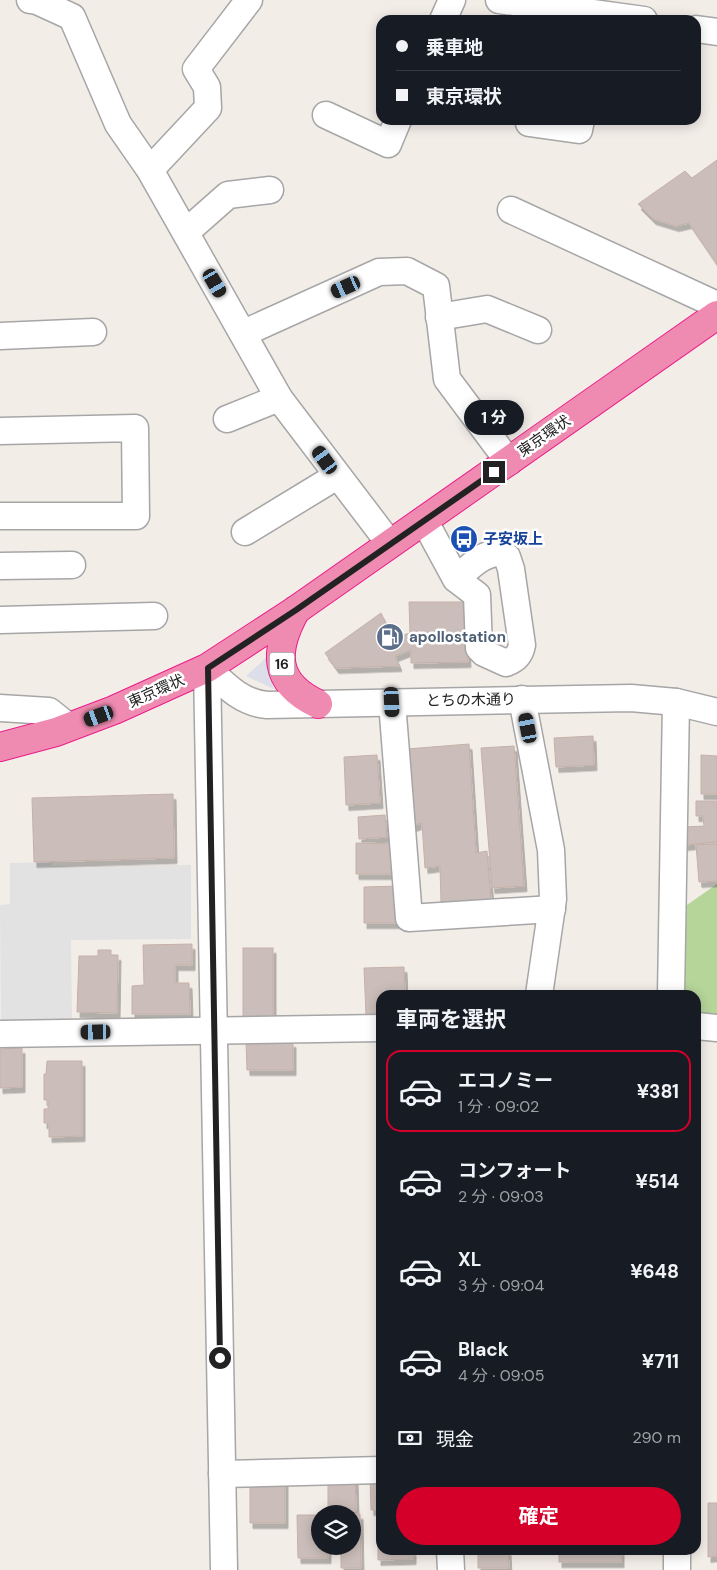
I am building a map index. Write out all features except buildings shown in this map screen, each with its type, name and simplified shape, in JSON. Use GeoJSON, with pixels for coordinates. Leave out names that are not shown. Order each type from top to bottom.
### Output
{"type":"FeatureCollection","features":[{"type":"Feature","properties":{"kind":"highway","name":"東京環状"},"geometry":{"type":"LineString","coordinates":[[0,747],[69,727],[114,710],[208,668],[296,610],[717,315]]}},
{"type":"Feature","properties":{"kind":"highway","name":"16"},"geometry":{"type":"LineString","coordinates":[[296,610],[285,630],[281,650],[283,672],[289,685],[303,697],[318,704]]}},
{"type":"Feature","properties":{"kind":"street"},"geometry":{"type":"LineString","coordinates":[[30,0],[37,0],[72,17],[118,124],[150,170],[244,333],[279,398],[390,544]]}},
{"type":"Feature","properties":{"kind":"street"},"geometry":{"type":"LineString","coordinates":[[150,170],[208,108],[207,87],[196,69],[248,0]]}},
{"type":"Feature","properties":{"kind":"street"},"geometry":{"type":"LineString","coordinates":[[445,15],[452,0]]}},
{"type":"Feature","properties":{"kind":"street"},"geometry":{"type":"LineString","coordinates":[[499,0],[592,15]]}},
{"type":"Feature","properties":{"kind":"street"},"geometry":{"type":"LineString","coordinates":[[701,29],[717,32]]}},
{"type":"Feature","properties":{"kind":"street"},"geometry":{"type":"LineString","coordinates":[[326,115],[388,144],[396,125]]}},
{"type":"Feature","properties":{"kind":"street"},"geometry":{"type":"LineString","coordinates":[[543,125],[579,130],[580,125]]}},
{"type":"Feature","properties":{"kind":"street"},"geometry":{"type":"LineString","coordinates":[[186,232],[228,195],[270,190]]}},
{"type":"Feature","properties":{"kind":"street"},"geometry":{"type":"LineString","coordinates":[[511,210],[717,305]]}},
{"type":"Feature","properties":{"kind":"street"},"geometry":{"type":"LineString","coordinates":[[244,333],[379,272],[407,271],[436,286],[447,379],[508,462]]}},
{"type":"Feature","properties":{"kind":"street"},"geometry":{"type":"LineString","coordinates":[[439,317],[487,309],[538,330]]}},
{"type":"Feature","properties":{"kind":"street"},"geometry":{"type":"LineString","coordinates":[[0,336],[93,332]]}},
{"type":"Feature","properties":{"kind":"street"},"geometry":{"type":"LineString","coordinates":[[227,419],[279,398]]}},
{"type":"Feature","properties":{"kind":"street"},"geometry":{"type":"LineString","coordinates":[[0,431],[135,428],[136,516],[0,516]]}},
{"type":"Feature","properties":{"kind":"street"},"geometry":{"type":"LineString","coordinates":[[245,532],[337,476]]}},
{"type":"Feature","properties":{"kind":"street"},"geometry":{"type":"LineString","coordinates":[[424,520],[456,579]]}},
{"type":"Feature","properties":{"kind":"street"},"geometry":{"type":"LineString","coordinates":[[0,566],[72,565]]}},
{"type":"Feature","properties":{"kind":"street"},"geometry":{"type":"LineString","coordinates":[[0,620],[154,616]]}},
{"type":"Feature","properties":{"kind":"street"},"geometry":{"type":"LineString","coordinates":[[208,668],[224,1570]]}},
{"type":"Feature","properties":{"kind":"street","name":"とちの木通り"},"geometry":{"type":"LineString","coordinates":[[208,668],[227,688],[252,704],[631,698],[676,702],[717,712]]}},
{"type":"Feature","properties":{"kind":"street"},"geometry":{"type":"LineString","coordinates":[[522,699],[551,850],[552,909],[540,990]]}},
{"type":"Feature","properties":{"kind":"street"},"geometry":{"type":"LineString","coordinates":[[392,702],[409,918],[552,909]]}},
{"type":"Feature","properties":{"kind":"street"},"geometry":{"type":"LineString","coordinates":[[671,990],[676,702]]}},
{"type":"Feature","properties":{"kind":"street"},"geometry":{"type":"LineString","coordinates":[[0,708],[48,711],[69,727]]}},
{"type":"Feature","properties":{"kind":"street"},"geometry":{"type":"LineString","coordinates":[[701,1026],[717,1028]]}},
{"type":"Feature","properties":{"kind":"street"},"geometry":{"type":"LineString","coordinates":[[0,1034],[214,1029],[376,1028]]}},
{"type":"Feature","properties":{"kind":"street"},"geometry":{"type":"LineString","coordinates":[[222,1474],[376,1470]]}},
{"type":"Feature","properties":{"kind":"street"},"geometry":{"type":"LineString","coordinates":[[450,1555],[451,1570]]}},
{"type":"Feature","properties":{"kind":"street"},"geometry":{"type":"LineString","coordinates":[[677,1555],[677,1570]]}},
{"type":"Feature","properties":{"kind":"green space"},"geometry":{"type":"Polygon","coordinates":[[[717,884],[717,1026],[701,1024],[701,990],[681,990],[684,907],[717,884]]]}},
{"type":"Feature","properties":{"kind":"shaded area"},"geometry":{"type":"Polygon","coordinates":[[[268,656],[269,674],[274,689],[246,676],[268,656]]]}},
{"type":"Feature","properties":{"kind":"shaded area"},"geometry":{"type":"Polygon","coordinates":[[[52,862],[52,866],[191,865],[191,939],[71,940],[72,1023],[1,1024],[0,905],[10,904],[10,863],[52,862]]]}},
{"type":"Feature","properties":{"kind":"place","name":"子安坂上"},"geometry":{"type":"Point","coordinates":[464,539]}},
{"type":"Feature","properties":{"kind":"place","name":"apollostation"},"geometry":{"type":"Point","coordinates":[390,637]}},
{"type":"Feature","properties":{"kind":"route"},"geometry":{"type":"LineString","coordinates":[[220,1358],[208,668],[296,610],[494,472]]}}]}
